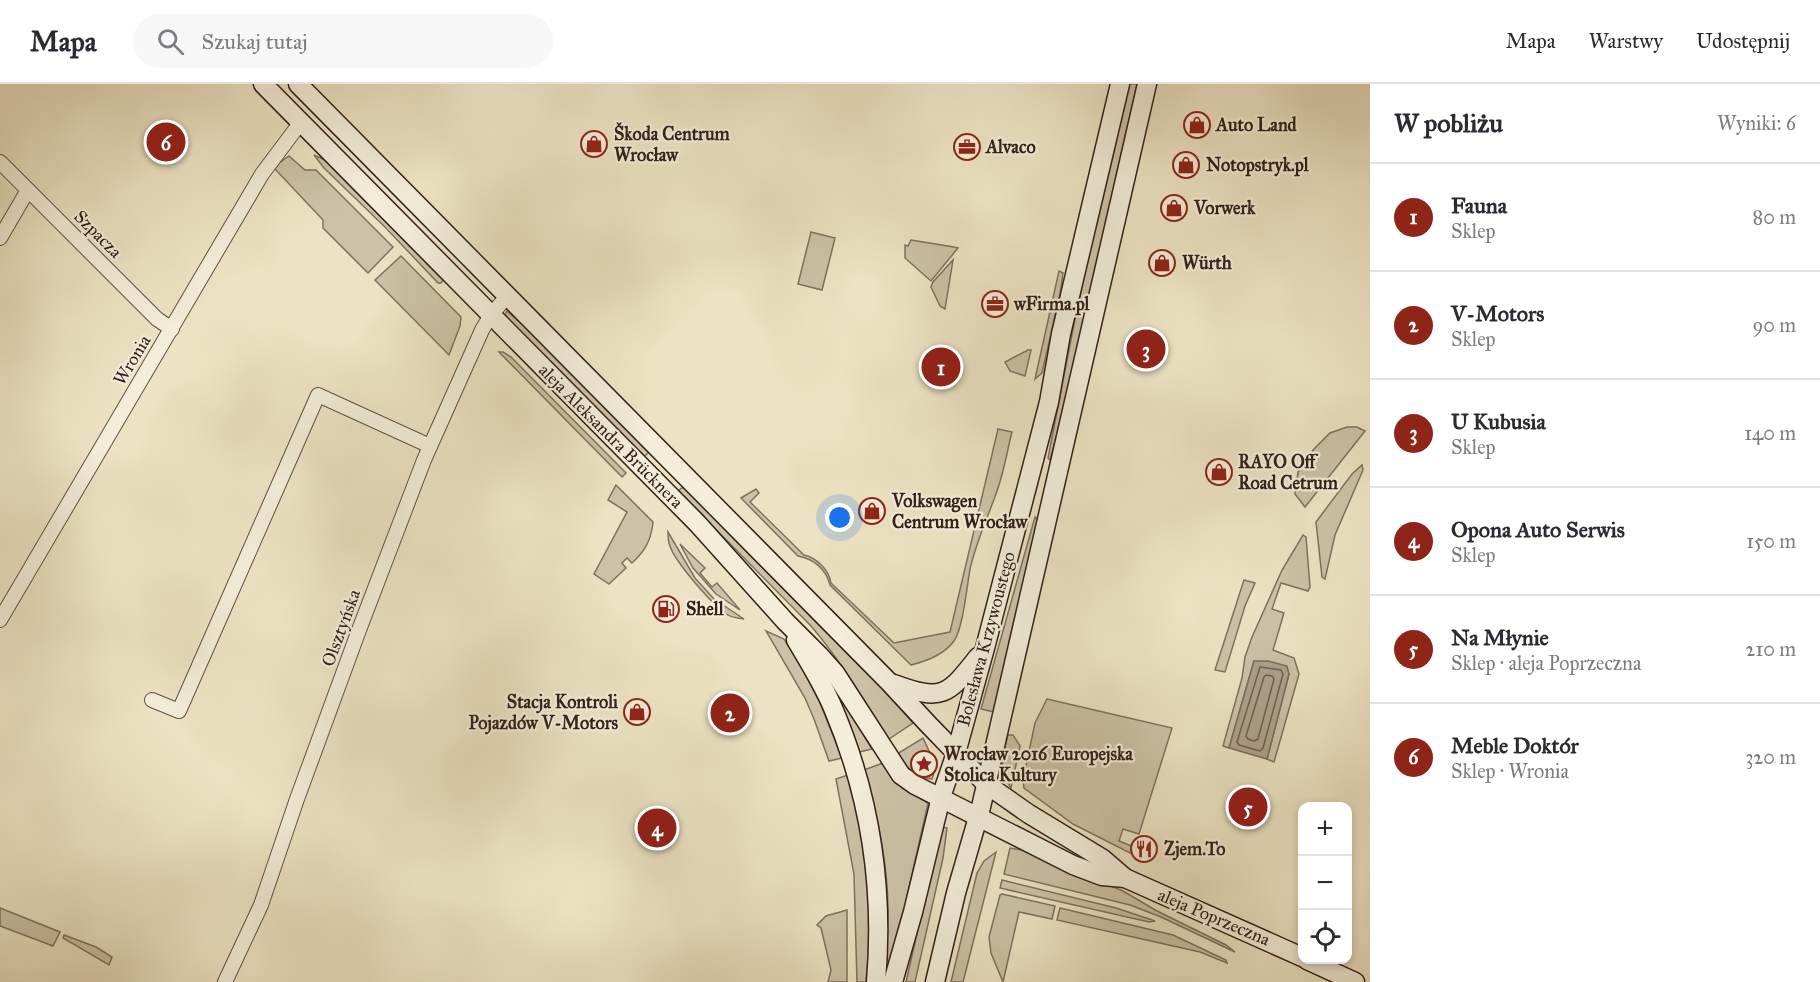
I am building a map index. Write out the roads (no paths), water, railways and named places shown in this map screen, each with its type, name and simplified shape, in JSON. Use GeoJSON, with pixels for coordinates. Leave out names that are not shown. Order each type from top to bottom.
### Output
{"type":"FeatureCollection","features":[{"type":"Feature","properties":{"kind":"main road","name":"aleja Aleksandra Brücknera"},"geometry":{"type":"LineString","coordinates":[[263,84],[697,523],[835,673],[901,775],[915,785],[979,816]]}},
{"type":"Feature","properties":{"kind":"main road","name":"aleja Aleksandra Brücknera"},"geometry":{"type":"LineString","coordinates":[[298,84],[890,682],[986,784]]}},
{"type":"Feature","properties":{"kind":"main road","name":"Bolesława Krzywoustego"},"geometry":{"type":"LineString","coordinates":[[893,982],[942,797],[985,648],[1052,388],[1061,334],[1120,84]]}},
{"type":"Feature","properties":{"kind":"main road","name":"Bolesława Krzywoustego"},"geometry":{"type":"LineString","coordinates":[[935,982],[956,893],[979,816],[1147,84]]}},
{"type":"Feature","properties":{"kind":"main road"},"geometry":{"type":"LineString","coordinates":[[785,621],[833,708],[862,794],[876,865],[879,900],[876,982]]}},
{"type":"Feature","properties":{"kind":"main road"},"geometry":{"type":"LineString","coordinates":[[890,682],[921,694],[944,691],[958,684],[985,648]]}},
{"type":"Feature","properties":{"kind":"main road","name":"aleja Poprzeczna"},"geometry":{"type":"LineString","coordinates":[[986,784],[1029,814],[1103,859],[1125,878],[1298,955]]}},
{"type":"Feature","properties":{"kind":"main road","name":"aleja Poprzeczna"},"geometry":{"type":"LineString","coordinates":[[979,816],[1007,833],[1073,865],[1102,876],[1125,878]]}},
{"type":"Feature","properties":{"kind":"main road"},"geometry":{"type":"LineString","coordinates":[[1316,964],[1352,981]]}},
{"type":"Feature","properties":{"kind":"street","name":"Wronia"},"geometry":{"type":"LineString","coordinates":[[0,620],[262,174],[301,122]]}},
{"type":"Feature","properties":{"kind":"street","name":"Szpacza"},"geometry":{"type":"LineString","coordinates":[[0,162],[157,319],[172,329]]}},
{"type":"Feature","properties":{"kind":"street"},"geometry":{"type":"LineString","coordinates":[[0,238],[28,190]]}},
{"type":"Feature","properties":{"kind":"street","name":"Olsztyńska"},"geometry":{"type":"LineString","coordinates":[[225,982],[261,904],[297,798],[359,630],[430,447],[460,377],[491,315],[508,295]]}},
{"type":"Feature","properties":{"kind":"street"},"geometry":{"type":"LineString","coordinates":[[152,700],[179,711],[318,394],[430,447]]}},
{"type":"Feature","properties":{"kind":"water"},"geometry":{"type":"Polygon","coordinates":[[[1254,661],[1268,661],[1287,666],[1289,674],[1267,759],[1229,748],[1254,661]]]}},
{"type":"Feature","properties":{"kind":"place","name":"Auto Land"},"geometry":{"type":"Point","coordinates":[1197,125]}},
{"type":"Feature","properties":{"kind":"place","name":"Meble Doktór"},"geometry":{"type":"Point","coordinates":[166,142]}},
{"type":"Feature","properties":{"kind":"place","name":"Škoda Centrum Wrocław"},"geometry":{"type":"Point","coordinates":[594,144]}},
{"type":"Feature","properties":{"kind":"place","name":"Alvaco"},"geometry":{"type":"Point","coordinates":[967,147]}},
{"type":"Feature","properties":{"kind":"place","name":"Notopstryk.pl"},"geometry":{"type":"Point","coordinates":[1186,165]}},
{"type":"Feature","properties":{"kind":"place","name":"Vorwerk"},"geometry":{"type":"Point","coordinates":[1174,208]}},
{"type":"Feature","properties":{"kind":"place","name":"Würth"},"geometry":{"type":"Point","coordinates":[1162,263]}},
{"type":"Feature","properties":{"kind":"place","name":"wFirma.pl"},"geometry":{"type":"Point","coordinates":[995,304]}},
{"type":"Feature","properties":{"kind":"place","name":"U Kubusia"},"geometry":{"type":"Point","coordinates":[1146,349]}},
{"type":"Feature","properties":{"kind":"place","name":"Fauna"},"geometry":{"type":"Point","coordinates":[941,367]}},
{"type":"Feature","properties":{"kind":"place","name":"RAYO Off Road Cetrum"},"geometry":{"type":"Point","coordinates":[1219,472]}},
{"type":"Feature","properties":{"kind":"place","name":"Volkswagen Centrum Wrocław"},"geometry":{"type":"Point","coordinates":[872,511]}},
{"type":"Feature","properties":{"kind":"place","name":"Shell"},"geometry":{"type":"Point","coordinates":[666,609]}},
{"type":"Feature","properties":{"kind":"place","name":"Stacja Kontroli Pojazdów V-Motors"},"geometry":{"type":"Point","coordinates":[637,712]}},
{"type":"Feature","properties":{"kind":"place","name":"V-Motors"},"geometry":{"type":"Point","coordinates":[730,713]}},
{"type":"Feature","properties":{"kind":"place","name":"Wrocław 2016 Europejska Stolica Kultury"},"geometry":{"type":"Point","coordinates":[924,764]}},
{"type":"Feature","properties":{"kind":"place","name":"Na Młynie"},"geometry":{"type":"Point","coordinates":[1248,807]}},
{"type":"Feature","properties":{"kind":"place","name":"Opona Auto Serwis"},"geometry":{"type":"Point","coordinates":[657,828]}},
{"type":"Feature","properties":{"kind":"place","name":"Zjem.To"},"geometry":{"type":"Point","coordinates":[1144,849]}}]}
